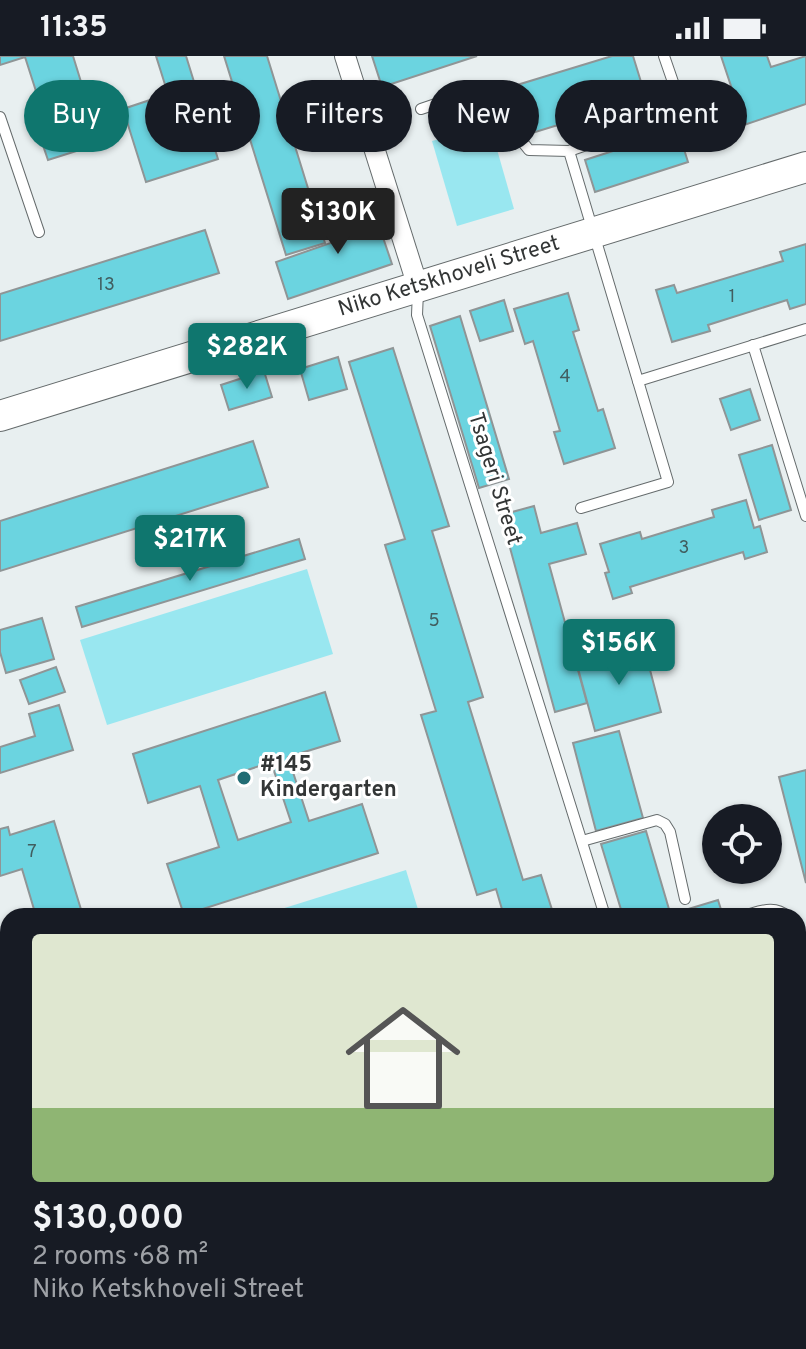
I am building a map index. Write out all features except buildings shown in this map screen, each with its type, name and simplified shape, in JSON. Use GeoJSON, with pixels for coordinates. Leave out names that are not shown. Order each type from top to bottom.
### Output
{"type":"FeatureCollection","features":[{"type":"Feature","properties":{"kind":"street","name":"Tsageri Street"},"geometry":{"type":"LineString","coordinates":[[345,56],[418,287]]}},
{"type":"Feature","properties":{"kind":"street","name":"Niko Ketskhoveli Street"},"geometry":{"type":"LineString","coordinates":[[0,416],[806,167]]}},
{"type":"Feature","properties":{"kind":"lane"},"geometry":{"type":"LineString","coordinates":[[664,56],[672,80]]}},
{"type":"Feature","properties":{"kind":"lane"},"geometry":{"type":"LineString","coordinates":[[421,109],[480,89],[529,150],[555,151]]}},
{"type":"Feature","properties":{"kind":"lane"},"geometry":{"type":"LineString","coordinates":[[0,117],[39,232]]}},
{"type":"Feature","properties":{"kind":"lane"},"geometry":{"type":"LineString","coordinates":[[569,152],[668,482],[581,508]]}},
{"type":"Feature","properties":{"kind":"lane","name":"Tsageri Street"},"geometry":{"type":"LineString","coordinates":[[418,287],[417,315],[603,908]]}},
{"type":"Feature","properties":{"kind":"lane"},"geometry":{"type":"LineString","coordinates":[[638,381],[806,329]]}},
{"type":"Feature","properties":{"kind":"lane"},"geometry":{"type":"LineString","coordinates":[[753,345],[806,516]]}},
{"type":"Feature","properties":{"kind":"lane"},"geometry":{"type":"LineString","coordinates":[[582,841],[657,820],[665,824],[670,832],[685,899]]}},
{"type":"Feature","properties":{"kind":"shaded area"},"geometry":{"type":"Polygon","coordinates":[[[435,152],[498,152],[514,209],[457,226],[435,152]]]}},
{"type":"Feature","properties":{"kind":"shaded area"},"geometry":{"type":"Polygon","coordinates":[[[307,569],[333,654],[107,725],[80,640],[307,569]]]}},
{"type":"Feature","properties":{"kind":"shaded area"},"geometry":{"type":"Polygon","coordinates":[[[406,870],[418,908],[285,908],[406,870]]]}},
{"type":"Feature","properties":{"kind":"place","name":"#145 Kindergarten"},"geometry":{"type":"Point","coordinates":[244,778]}}]}
